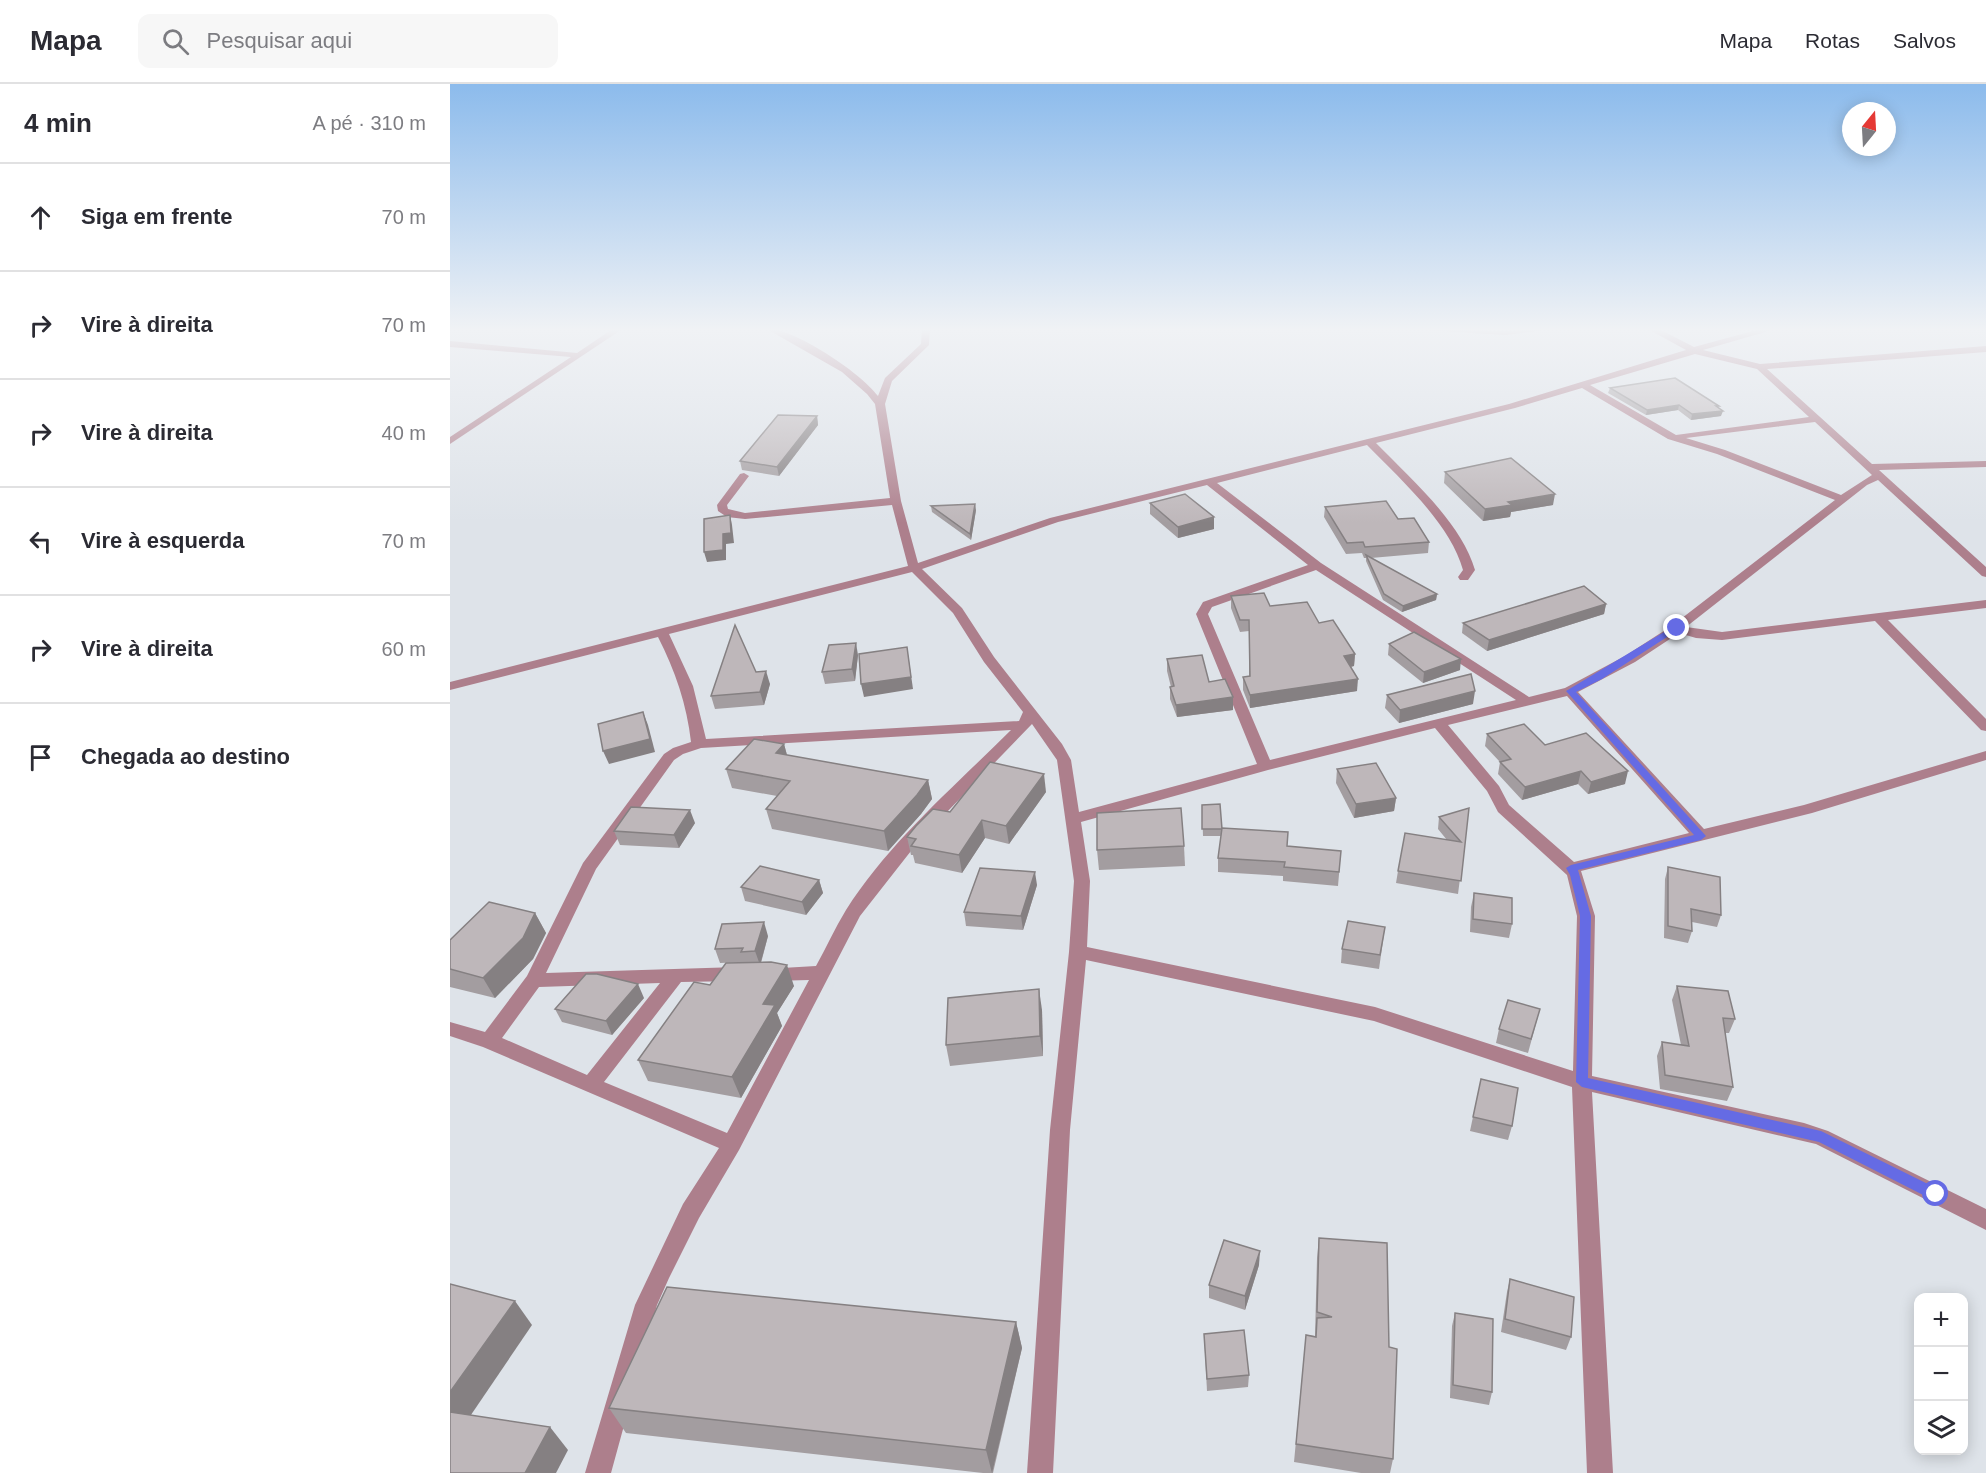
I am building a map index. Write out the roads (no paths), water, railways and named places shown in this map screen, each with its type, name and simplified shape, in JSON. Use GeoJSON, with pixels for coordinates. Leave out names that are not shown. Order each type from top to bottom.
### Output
{"type":"FeatureCollection","features":[{"type":"Feature","properties":{"kind":"street"},"geometry":{"type":"LineString","coordinates":[[450,441],[522,393]]}},
{"type":"Feature","properties":{"kind":"street"},"geometry":{"type":"LineString","coordinates":[[873,393],[880,405],[896,501],[914,568],[934,585],[958,611],[1027,719],[1055,744],[1064,760],[1082,881],[1078,952],[1060,1130],[1040,1473]]}},
{"type":"Feature","properties":{"kind":"street"},"geometry":{"type":"LineString","coordinates":[[880,405],[884,393]]}},
{"type":"Feature","properties":{"kind":"street"},"geometry":{"type":"LineString","coordinates":[[450,686],[914,568],[1053,520],[1369,442],[1555,393]]}},
{"type":"Feature","properties":{"kind":"street"},"geometry":{"type":"LineString","coordinates":[[1597,393],[1671,437],[1721,452],[1842,500]]}},
{"type":"Feature","properties":{"kind":"street"},"geometry":{"type":"LineString","coordinates":[[1788,393],[1986,573]]}},
{"type":"Feature","properties":{"kind":"street"},"geometry":{"type":"LineString","coordinates":[[1671,437],[1816,419]]}},
{"type":"Feature","properties":{"kind":"street"},"geometry":{"type":"LineString","coordinates":[[1369,442],[1411,484],[1465,553],[1469,570],[1464,577]]}},
{"type":"Feature","properties":{"kind":"street"},"geometry":{"type":"LineString","coordinates":[[1869,467],[1986,464]]}},
{"type":"Feature","properties":{"kind":"street"},"geometry":{"type":"LineString","coordinates":[[1072,819],[1265,766],[1440,725],[1570,691],[1619,665],[1677,628],[1863,483],[1879,475]]}},
{"type":"Feature","properties":{"kind":"street"},"geometry":{"type":"LineString","coordinates":[[744,476],[723,505],[723,511],[731,515],[745,516],[896,501]]}},
{"type":"Feature","properties":{"kind":"street"},"geometry":{"type":"LineString","coordinates":[[1209,482],[1317,567],[1528,702]]}},
{"type":"Feature","properties":{"kind":"street"},"geometry":{"type":"LineString","coordinates":[[1265,766],[1202,615],[1207,605],[1317,567]]}},
{"type":"Feature","properties":{"kind":"street"},"geometry":{"type":"LineString","coordinates":[[1677,628],[1696,634],[1722,636],[1986,604]]}},
{"type":"Feature","properties":{"kind":"street"},"geometry":{"type":"LineString","coordinates":[[1878,617],[1986,727]]}},
{"type":"Feature","properties":{"kind":"street"},"geometry":{"type":"LineString","coordinates":[[662,632],[679,664],[697,719],[699,744]]}},
{"type":"Feature","properties":{"kind":"street"},"geometry":{"type":"LineString","coordinates":[[1570,691],[1701,836]]}},
{"type":"Feature","properties":{"kind":"street"},"geometry":{"type":"LineString","coordinates":[[489,1041],[534,980],[589,867],[669,758],[678,752],[699,744],[1027,719]]}},
{"type":"Feature","properties":{"kind":"street"},"geometry":{"type":"LineString","coordinates":[[598,1473],[646,1305],[691,1211],[732,1144],[853,913],[870,887],[896,857],[1027,719]]}},
{"type":"Feature","properties":{"kind":"street"},"geometry":{"type":"LineString","coordinates":[[1440,725],[1494,789],[1497,798],[1509,814],[1571,868],[1575,874],[1586,916],[1582,1082],[1600,1473]]}},
{"type":"Feature","properties":{"kind":"street"},"geometry":{"type":"LineString","coordinates":[[1571,868],[1807,809],[1986,755]]}},
{"type":"Feature","properties":{"kind":"street"},"geometry":{"type":"LineString","coordinates":[[1078,952],[1375,1014],[1582,1082],[1821,1137],[1986,1220]]}},
{"type":"Feature","properties":{"kind":"street"},"geometry":{"type":"LineString","coordinates":[[534,980],[822,973]]}},
{"type":"Feature","properties":{"kind":"street"},"geometry":{"type":"LineString","coordinates":[[590,1085],[678,975]]}},
{"type":"Feature","properties":{"kind":"street"},"geometry":{"type":"LineString","coordinates":[[450,1029],[489,1041],[732,1144]]}}]}
